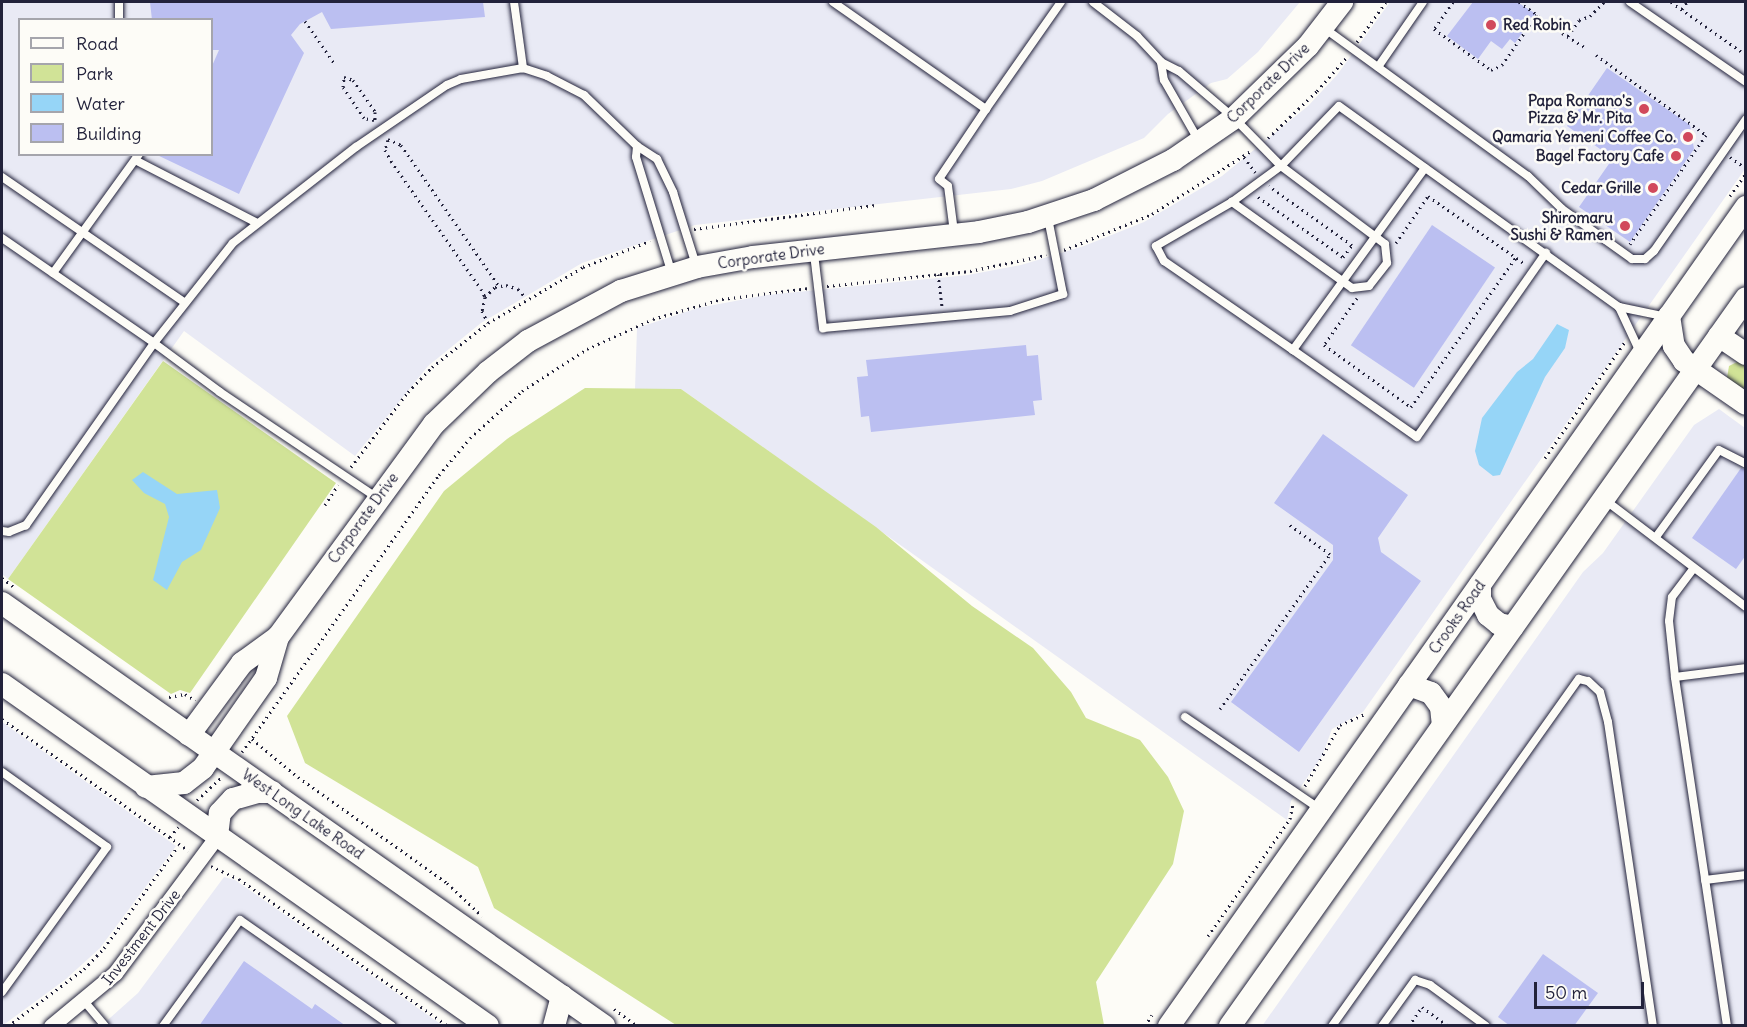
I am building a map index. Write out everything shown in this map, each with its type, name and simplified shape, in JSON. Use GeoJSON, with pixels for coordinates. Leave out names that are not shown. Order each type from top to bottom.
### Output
{"type":"FeatureCollection","features":[{"type":"Feature","properties":{"kind":"main road","name":"Corporate Drive"},"geometry":{"type":"LineString","coordinates":[[189,735],[242,663],[278,637],[377,498],[434,424],[508,355],[571,315],[621,291],[696,267],[813,250],[954,236],[1048,216],[1117,189],[1200,143],[1234,118],[1270,85],[1323,28],[1342,2]]}},
{"type":"Feature","properties":{"kind":"main road","name":"Crooks Road"},"geometry":{"type":"LineString","coordinates":[[1163,1016],[1322,810],[1480,585],[1634,346],[1669,316],[1746,207]]}},
{"type":"Feature","properties":{"kind":"main road"},"geometry":{"type":"LineString","coordinates":[[1230,1026],[1746,298]]}},
{"type":"Feature","properties":{"kind":"main road"},"geometry":{"type":"LineString","coordinates":[[1669,316],[1674,346],[1684,361],[1746,404]]}},
{"type":"Feature","properties":{"kind":"main road"},"geometry":{"type":"LineString","coordinates":[[1719,336],[1746,354]]}},
{"type":"Feature","properties":{"kind":"main road"},"geometry":{"type":"LineString","coordinates":[[1480,585],[1480,599],[1488,615],[1499,624],[1513,627]]}},
{"type":"Feature","properties":{"kind":"main road","name":"West Long Lake Road"},"geometry":{"type":"LineString","coordinates":[[8,596],[189,735],[562,996],[606,1015]]}},
{"type":"Feature","properties":{"kind":"main road","name":"Corporate Drive"},"geometry":{"type":"LineString","coordinates":[[146,787],[184,783],[215,753],[266,678],[278,637]]}},
{"type":"Feature","properties":{"kind":"main road"},"geometry":{"type":"LineString","coordinates":[[2,684],[482,1024]]}},
{"type":"Feature","properties":{"kind":"main road"},"geometry":{"type":"LineString","coordinates":[[1409,685],[1431,693],[1441,707],[1443,725]]}},
{"type":"Feature","properties":{"kind":"main road"},"geometry":{"type":"LineString","coordinates":[[218,836],[220,813],[233,799],[257,792],[272,792]]}},
{"type":"Feature","properties":{"kind":"main road"},"geometry":{"type":"LineString","coordinates":[[554,1026],[562,996]]}},
{"type":"Feature","properties":{"kind":"street","name":"Investment Drive"},"geometry":{"type":"LineString","coordinates":[[51,1026],[115,973],[144,939],[218,836]]}},
{"type":"Feature","properties":{"kind":"lane"},"geometry":{"type":"LineString","coordinates":[[119,2],[119,18]]}},
{"type":"Feature","properties":{"kind":"lane"},"geometry":{"type":"LineString","coordinates":[[514,2],[523,68]]}},
{"type":"Feature","properties":{"kind":"lane"},"geometry":{"type":"LineString","coordinates":[[833,2],[986,109]]}},
{"type":"Feature","properties":{"kind":"lane"},"geometry":{"type":"LineString","coordinates":[[954,236],[948,186],[939,179],[1061,2]]}},
{"type":"Feature","properties":{"kind":"lane"},"geometry":{"type":"LineString","coordinates":[[1093,2],[1137,36],[1161,62],[1179,71],[1234,118],[1281,166],[1375,233],[1388,251],[1383,271],[1364,288],[1352,288],[1232,202]]}},
{"type":"Feature","properties":{"kind":"lane"},"geometry":{"type":"LineString","coordinates":[[1378,67],[1423,2]]}},
{"type":"Feature","properties":{"kind":"lane"},"geometry":{"type":"LineString","coordinates":[[1630,2],[1746,82]]}},
{"type":"Feature","properties":{"kind":"lane"},"geometry":{"type":"LineString","coordinates":[[1323,28],[1528,176],[1595,234],[1639,260],[1654,251],[1746,119]]}},
{"type":"Feature","properties":{"kind":"lane"},"geometry":{"type":"LineString","coordinates":[[1161,62],[1164,80],[1200,143]]}},
{"type":"Feature","properties":{"kind":"lane"},"geometry":{"type":"LineString","coordinates":[[2,531],[9,532],[26,525],[154,343],[233,243],[255,222],[447,85],[523,68],[584,95],[637,146],[657,159],[666,176],[696,267]]}},
{"type":"Feature","properties":{"kind":"lane"},"geometry":{"type":"LineString","coordinates":[[1546,253],[1417,437],[1164,261],[1156,246],[1232,202],[1281,166],[1339,106],[1546,253],[1619,307],[1645,315],[1669,316]]}},
{"type":"Feature","properties":{"kind":"lane"},"geometry":{"type":"LineString","coordinates":[[637,146],[636,157],[672,274]]}},
{"type":"Feature","properties":{"kind":"lane"},"geometry":{"type":"LineString","coordinates":[[53,273],[137,157],[255,222]]}},
{"type":"Feature","properties":{"kind":"lane"},"geometry":{"type":"LineString","coordinates":[[1293,350],[1375,233],[1425,168]]}},
{"type":"Feature","properties":{"kind":"lane"},"geometry":{"type":"LineString","coordinates":[[2,177],[84,231],[184,303]]}},
{"type":"Feature","properties":{"kind":"lane"},"geometry":{"type":"LineString","coordinates":[[813,250],[823,328],[1010,311],[1063,294],[1048,216]]}},
{"type":"Feature","properties":{"kind":"lane"},"geometry":{"type":"LineString","coordinates":[[2,238],[154,343],[267,425],[377,498]]}},
{"type":"Feature","properties":{"kind":"lane"},"geometry":{"type":"LineString","coordinates":[[1619,307],[1634,346]]}},
{"type":"Feature","properties":{"kind":"lane"},"geometry":{"type":"LineString","coordinates":[[1656,537],[1719,450],[1746,464]]}},
{"type":"Feature","properties":{"kind":"lane"},"geometry":{"type":"LineString","coordinates":[[1604,499],[1656,537],[1692,570],[1746,607]]}},
{"type":"Feature","properties":{"kind":"lane"},"geometry":{"type":"LineString","coordinates":[[1692,570],[1671,605],[1669,621],[1675,676],[1727,1026]]}},
{"type":"Feature","properties":{"kind":"lane"},"geometry":{"type":"LineString","coordinates":[[1675,676],[1746,668]]}},
{"type":"Feature","properties":{"kind":"lane"},"geometry":{"type":"LineString","coordinates":[[1332,1026],[1579,679],[1588,681],[1600,692],[1608,722],[1653,1026]]}},
{"type":"Feature","properties":{"kind":"lane"},"geometry":{"type":"LineString","coordinates":[[1185,717],[1322,810]]}},
{"type":"Feature","properties":{"kind":"lane"},"geometry":{"type":"LineString","coordinates":[[2,772],[106,847],[2,992]]}},
{"type":"Feature","properties":{"kind":"lane"},"geometry":{"type":"LineString","coordinates":[[1705,880],[1746,875]]}},
{"type":"Feature","properties":{"kind":"lane"},"geometry":{"type":"LineString","coordinates":[[163,1026],[240,920],[392,1026]]}},
{"type":"Feature","properties":{"kind":"lane"},"geometry":{"type":"LineString","coordinates":[[1382,1026],[1415,980],[1430,985],[1486,1026]]}},
{"type":"Feature","properties":{"kind":"lane"},"geometry":{"type":"LineString","coordinates":[[84,1001],[105,1026]]}},
{"type":"Feature","properties":{"kind":"path"},"geometry":{"type":"LineString","coordinates":[[1359,40],[1386,2]]}},
{"type":"Feature","properties":{"kind":"path"},"geometry":{"type":"LineString","coordinates":[[1453,2],[1434,29],[1491,70],[1502,65],[1538,15],[1519,2]]}},
{"type":"Feature","properties":{"kind":"path"},"geometry":{"type":"LineString","coordinates":[[1568,36],[1579,20],[1590,16],[1604,2]]}},
{"type":"Feature","properties":{"kind":"path"},"geometry":{"type":"LineString","coordinates":[[1671,2],[1746,55]]}},
{"type":"Feature","properties":{"kind":"path"},"geometry":{"type":"LineString","coordinates":[[1682,9],[1687,2]]}},
{"type":"Feature","properties":{"kind":"path"},"geometry":{"type":"LineString","coordinates":[[305,21],[334,63]]}},
{"type":"Feature","properties":{"kind":"path"},"geometry":{"type":"LineString","coordinates":[[1562,33],[1584,46]]}},
{"type":"Feature","properties":{"kind":"path"},"geometry":{"type":"LineString","coordinates":[[1596,55],[1706,135],[1629,245],[1620,239]]}},
{"type":"Feature","properties":{"kind":"path"},"geometry":{"type":"LineString","coordinates":[[1270,135],[1347,57]]}},
{"type":"Feature","properties":{"kind":"path"},"geometry":{"type":"LineString","coordinates":[[344,77],[353,80],[375,112],[374,121],[364,118],[343,87],[344,77]]}},
{"type":"Feature","properties":{"kind":"path"},"geometry":{"type":"LineString","coordinates":[[485,297],[391,161],[385,150],[388,140],[401,145],[499,286]]}},
{"type":"Feature","properties":{"kind":"path"},"geometry":{"type":"LineString","coordinates":[[1067,249],[1152,214],[1253,150]]}},
{"type":"Feature","properties":{"kind":"path"},"geometry":{"type":"LineString","coordinates":[[1729,156],[1746,168]]}},
{"type":"Feature","properties":{"kind":"path"},"geometry":{"type":"LineString","coordinates":[[1244,157],[1256,174]]}},
{"type":"Feature","properties":{"kind":"path"},"geometry":{"type":"LineString","coordinates":[[1269,185],[1352,244],[1343,257],[1257,196],[1269,185]]}},
{"type":"Feature","properties":{"kind":"path"},"geometry":{"type":"LineString","coordinates":[[1395,254],[1394,246],[1428,196],[1527,265]]}},
{"type":"Feature","properties":{"kind":"path"},"geometry":{"type":"LineString","coordinates":[[695,228],[877,205]]}},
{"type":"Feature","properties":{"kind":"path"},"geometry":{"type":"LineString","coordinates":[[351,467],[424,375],[488,322],[583,267],[653,240]]}},
{"type":"Feature","properties":{"kind":"path"},"geometry":{"type":"LineString","coordinates":[[827,286],[938,274],[1045,255]]}},
{"type":"Feature","properties":{"kind":"path"},"geometry":{"type":"LineString","coordinates":[[1365,297],[1358,297],[1324,345],[1411,407],[1516,257]]}},
{"type":"Feature","properties":{"kind":"path"},"geometry":{"type":"LineString","coordinates":[[938,274],[942,309]]}},
{"type":"Feature","properties":{"kind":"path"},"geometry":{"type":"LineString","coordinates":[[488,322],[482,311],[485,297],[499,286],[513,286],[526,298]]}},
{"type":"Feature","properties":{"kind":"path"},"geometry":{"type":"LineString","coordinates":[[247,746],[439,475],[470,438],[522,391],[587,349],[653,319],[722,299],[804,288]]}},
{"type":"Feature","properties":{"kind":"path"},"geometry":{"type":"LineString","coordinates":[[1540,465],[1634,346]]}},
{"type":"Feature","properties":{"kind":"path"},"geometry":{"type":"LineString","coordinates":[[325,505],[338,485]]}},
{"type":"Feature","properties":{"kind":"path"},"geometry":{"type":"LineString","coordinates":[[1220,709],[1330,554],[1287,523]]}},
{"type":"Feature","properties":{"kind":"path"},"geometry":{"type":"LineString","coordinates":[[2,578],[8,596]]}},
{"type":"Feature","properties":{"kind":"path"},"geometry":{"type":"LineString","coordinates":[[164,693],[172,698],[185,694],[201,704]]}},
{"type":"Feature","properties":{"kind":"path"},"geometry":{"type":"LineString","coordinates":[[1306,784],[1340,725],[1360,717],[1372,704]]}},
{"type":"Feature","properties":{"kind":"path"},"geometry":{"type":"LineString","coordinates":[[2,719],[181,846],[104,948],[84,969],[8,1026]]}},
{"type":"Feature","properties":{"kind":"path"},"geometry":{"type":"LineString","coordinates":[[244,734],[276,762],[447,883],[485,918]]}},
{"type":"Feature","properties":{"kind":"path"},"geometry":{"type":"LineString","coordinates":[[194,803],[225,775]]}},
{"type":"Feature","properties":{"kind":"path"},"geometry":{"type":"LineString","coordinates":[[1204,941],[1290,819],[1294,802]]}},
{"type":"Feature","properties":{"kind":"path"},"geometry":{"type":"LineString","coordinates":[[170,837],[175,831]]}},
{"type":"Feature","properties":{"kind":"path"},"geometry":{"type":"LineString","coordinates":[[218,871],[239,879],[447,1026]]}},
{"type":"Feature","properties":{"kind":"path"},"geometry":{"type":"LineString","coordinates":[[1409,1026],[1422,1008],[1448,1026]]}},
{"type":"Feature","properties":{"kind":"path"},"geometry":{"type":"LineString","coordinates":[[606,1015],[638,1026]]}},
{"type":"Feature","properties":{"kind":"path"},"geometry":{"type":"LineString","coordinates":[[1145,1026],[1163,1016]]}},
{"type":"Feature","properties":{"kind":"shaded area"},"geometry":{"type":"Polygon","coordinates":[[[2,2],[1300,2],[1258,52],[1227,79],[1211,83],[1168,114],[1144,138],[1042,181],[1011,189],[695,225],[582,263],[481,323],[428,366],[355,456],[184,331],[8,579],[2,574],[2,2]]]}},
{"type":"Feature","properties":{"kind":"shaded area"},"geometry":{"type":"Polygon","coordinates":[[[1390,2],[1745,2],[1745,169],[1363,712],[1332,729],[1322,756],[1291,801],[1287,820],[681,389],[635,389],[637,328],[698,308],[767,295],[968,275],[1021,265],[1084,246],[1144,222],[1222,176],[1308,106],[1337,75],[1390,2]]]}},
{"type":"Feature","properties":{"kind":"shaded area"},"geometry":{"type":"Polygon","coordinates":[[[1719,409],[1745,428],[1745,1025],[1262,1026],[1583,572],[1603,553],[1694,425],[1719,409]]]}},
{"type":"Feature","properties":{"kind":"shaded area"},"geometry":{"type":"Polygon","coordinates":[[[2,722],[176,846],[100,948],[66,979],[2,1026],[2,722]]]}},
{"type":"Feature","properties":{"kind":"shaded area"},"geometry":{"type":"Polygon","coordinates":[[[224,877],[235,880],[442,1025],[101,1026],[138,993],[224,877]]]}},
{"type":"Feature","properties":{"kind":"green space"},"geometry":{"type":"Polygon","coordinates":[[[163,361],[336,483],[190,693],[180,690],[171,694],[8,579],[163,361]]]}},
{"type":"Feature","properties":{"kind":"green space"},"geometry":{"type":"Polygon","coordinates":[[[1739,361],[1745,363],[1745,394],[1727,378],[1729,366],[1739,361]]]}},
{"type":"Feature","properties":{"kind":"green space"},"geometry":{"type":"Polygon","coordinates":[[[585,388],[681,389],[876,527],[972,606],[1033,648],[1071,692],[1086,718],[1140,740],[1168,777],[1184,811],[1173,864],[1096,982],[1104,1025],[676,1025],[494,908],[478,867],[305,763],[287,716],[444,491],[507,439],[585,388]]]}},
{"type":"Feature","properties":{"kind":"water"},"geometry":{"type":"Polygon","coordinates":[[[1557,324],[1569,330],[1565,348],[1545,377],[1500,475],[1493,476],[1479,465],[1475,451],[1482,418],[1517,372],[1533,359],[1557,324]]]}},
{"type":"Feature","properties":{"kind":"water"},"geometry":{"type":"Polygon","coordinates":[[[143,472],[177,494],[217,490],[220,508],[201,550],[182,562],[167,590],[153,580],[169,517],[165,504],[144,493],[132,480],[143,472]]]}},
{"type":"Feature","properties":{"kind":"building"},"geometry":{"type":"Polygon","coordinates":[[[150,2],[483,2],[485,17],[331,29],[322,12],[300,24],[291,35],[304,53],[239,194],[159,156],[213,156],[213,64],[219,50],[213,50],[213,18],[152,18],[150,2]]]}},
{"type":"Feature","properties":{"kind":"building","name":"Red Robin"},"geometry":{"type":"Polygon","coordinates":[[[1473,2],[1517,2],[1536,14],[1515,43],[1510,39],[1502,49],[1491,41],[1478,59],[1447,36],[1473,2]]]}},
{"type":"Feature","properties":{"kind":"building"},"geometry":{"type":"Polygon","coordinates":[[[1607,68],[1690,125],[1694,149],[1630,242],[1579,207],[1613,158],[1567,126],[1607,68]]]}},
{"type":"Feature","properties":{"kind":"building"},"geometry":{"type":"Polygon","coordinates":[[[1432,225],[1495,267],[1414,388],[1351,345],[1432,225]]]}},
{"type":"Feature","properties":{"kind":"building"},"geometry":{"type":"Polygon","coordinates":[[[1026,345],[1027,356],[1038,355],[1042,400],[1033,401],[1035,415],[871,432],[869,416],[861,417],[857,377],[868,376],[866,360],[1026,345]]]}},
{"type":"Feature","properties":{"kind":"building"},"geometry":{"type":"Polygon","coordinates":[[[1323,434],[1408,495],[1378,538],[1381,552],[1421,581],[1299,752],[1231,702],[1333,560],[1333,545],[1274,503],[1323,434]]]}},
{"type":"Feature","properties":{"kind":"building"},"geometry":{"type":"Polygon","coordinates":[[[1741,468],[1746,470],[1746,555],[1736,569],[1692,538],[1741,468]]]}},
{"type":"Feature","properties":{"kind":"building"},"geometry":{"type":"Polygon","coordinates":[[[1543,954],[1598,993],[1574,1026],[1510,1026],[1498,1017],[1543,954]]]}},
{"type":"Feature","properties":{"kind":"building"},"geometry":{"type":"Polygon","coordinates":[[[244,961],[312,1009],[315,1004],[346,1026],[199,1026],[244,961]]]}},
{"type":"Feature","properties":{"kind":"place","name":"Red Robin"},"geometry":{"type":"Point","coordinates":[1491,25]}},
{"type":"Feature","properties":{"kind":"place","name":"Papa Romano's Pizza & Mr. Pita"},"geometry":{"type":"Point","coordinates":[1644,109]}},
{"type":"Feature","properties":{"kind":"place","name":"Qamaria Yemeni Coffee Co."},"geometry":{"type":"Point","coordinates":[1688,137]}},
{"type":"Feature","properties":{"kind":"place","name":"Bagel Factory Cafe"},"geometry":{"type":"Point","coordinates":[1676,156]}},
{"type":"Feature","properties":{"kind":"place","name":"Cedar Grille"},"geometry":{"type":"Point","coordinates":[1653,188]}},
{"type":"Feature","properties":{"kind":"place","name":"Shiromaru Sushi & Ramen"},"geometry":{"type":"Point","coordinates":[1625,226]}}]}
